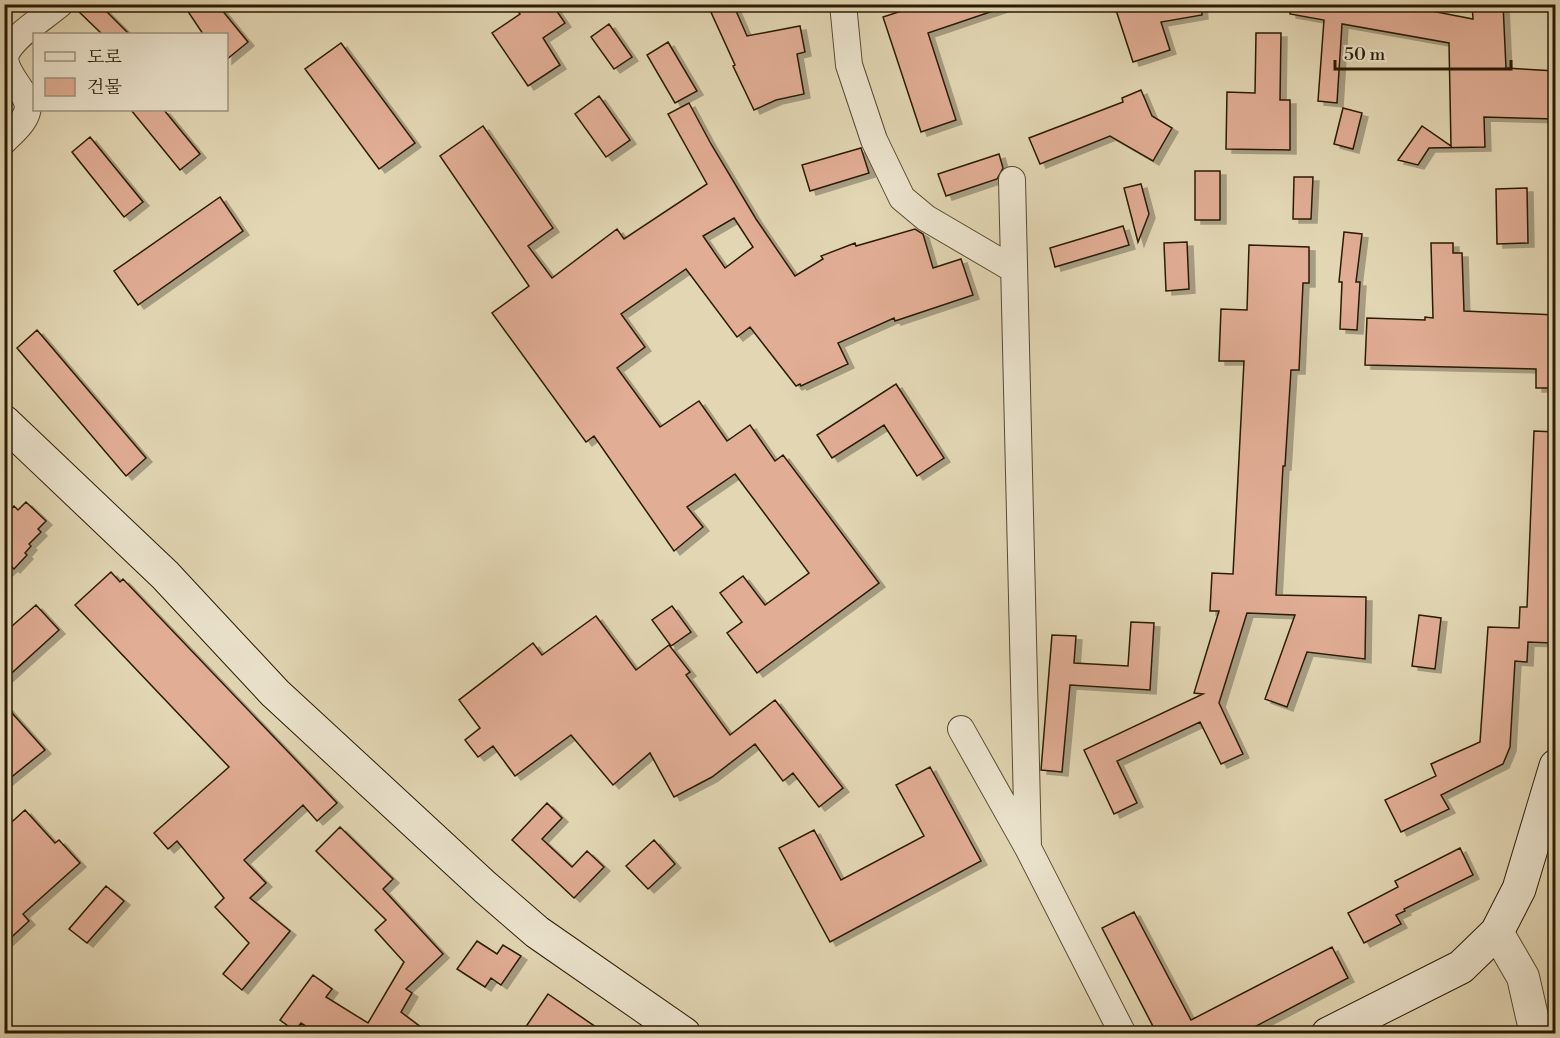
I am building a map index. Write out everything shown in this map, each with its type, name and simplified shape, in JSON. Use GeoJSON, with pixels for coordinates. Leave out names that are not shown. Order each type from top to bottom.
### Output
{"type":"FeatureCollection","features":[{"type":"Feature","properties":{"kind":"main road"},"geometry":{"type":"LineString","coordinates":[[4,422],[165,575],[275,693],[485,887],[537,933],[684,1034]]}},
{"type":"Feature","properties":{"kind":"main road"},"geometry":{"type":"LineString","coordinates":[[1328,1034],[1461,967],[1497,932],[1519,889],[1556,766]]}},
{"type":"Feature","properties":{"kind":"street"},"geometry":{"type":"LineString","coordinates":[[4,141],[27,112],[27,104],[6,67],[5,56],[14,42],[60,4]]}},
{"type":"Feature","properties":{"kind":"street"},"geometry":{"type":"LineString","coordinates":[[843,4],[849,65],[873,140],[902,198],[926,218],[1013,269]]}},
{"type":"Feature","properties":{"kind":"street"},"geometry":{"type":"LineString","coordinates":[[1012,180],[1029,848]]}},
{"type":"Feature","properties":{"kind":"street"},"geometry":{"type":"LineString","coordinates":[[961,729],[1029,848],[1123,1034]]}},
{"type":"Feature","properties":{"kind":"street"},"geometry":{"type":"LineString","coordinates":[[1497,932],[1523,977],[1536,1034]]}},
{"type":"Feature","properties":{"kind":"building"},"geometry":{"type":"Polygon","coordinates":[[[75,4],[99,4],[128,33],[101,33],[74,7],[75,4]]]}},
{"type":"Feature","properties":{"kind":"building"},"geometry":{"type":"Polygon","coordinates":[[[183,4],[217,4],[248,42],[228,58],[228,33],[202,33],[183,4]]]}},
{"type":"Feature","properties":{"kind":"building"},"geometry":{"type":"Polygon","coordinates":[[[513,4],[552,4],[565,23],[543,38],[560,65],[528,86],[492,33],[520,14],[513,4]]]}},
{"type":"Feature","properties":{"kind":"building"},"geometry":{"type":"Polygon","coordinates":[[[722,4],[733,4],[747,36],[800,26],[805,52],[797,54],[804,94],[776,100],[754,110],[710,10],[722,4]]]}},
{"type":"Feature","properties":{"kind":"building"},"geometry":{"type":"Polygon","coordinates":[[[923,4],[1002,4],[1002,8],[928,33],[956,120],[921,132],[883,17],[923,4]]]}},
{"type":"Feature","properties":{"kind":"building"},"geometry":{"type":"Polygon","coordinates":[[[1114,4],[1201,4],[1202,15],[1161,22],[1170,50],[1133,62],[1114,4]]]}},
{"type":"Feature","properties":{"kind":"building"},"geometry":{"type":"Polygon","coordinates":[[[1291,4],[1377,4],[1405,10],[1406,6],[1473,19],[1472,4],[1503,4],[1506,68],[1556,71],[1556,119],[1484,117],[1485,147],[1429,148],[1418,165],[1398,160],[1422,126],[1451,146],[1449,43],[1342,24],[1337,103],[1318,101],[1324,20],[1290,14],[1291,4]]]}},
{"type":"Feature","properties":{"kind":"building"},"geometry":{"type":"Polygon","coordinates":[[[609,24],[632,57],[614,69],[591,37],[609,24]]]}},
{"type":"Feature","properties":{"kind":"building"},"geometry":{"type":"Polygon","coordinates":[[[1256,33],[1281,33],[1280,100],[1290,100],[1290,150],[1226,149],[1227,92],[1255,93],[1256,33]]]}},
{"type":"Feature","properties":{"kind":"building"},"geometry":{"type":"Polygon","coordinates":[[[668,42],[697,91],[675,103],[647,55],[668,42]]]}},
{"type":"Feature","properties":{"kind":"building"},"geometry":{"type":"Polygon","coordinates":[[[341,43],[415,143],[379,169],[305,69],[341,43]]]}},
{"type":"Feature","properties":{"kind":"building"},"geometry":{"type":"Polygon","coordinates":[[[1141,90],[1152,116],[1172,128],[1153,161],[1110,136],[1040,164],[1029,138],[1123,102],[1122,98],[1141,90]]]}},
{"type":"Feature","properties":{"kind":"building"},"geometry":{"type":"Polygon","coordinates":[[[599,96],[630,140],[606,157],[575,114],[599,96]]]}},
{"type":"Feature","properties":{"kind":"building"},"geometry":{"type":"Polygon","coordinates":[[[689,103],[756,219],[795,276],[823,259],[821,256],[855,243],[856,246],[915,229],[923,234],[933,268],[961,259],[973,295],[895,321],[894,318],[838,343],[848,364],[801,386],[800,384],[796,386],[750,327],[737,337],[686,269],[621,314],[645,347],[617,368],[660,427],[699,401],[727,441],[750,425],[775,461],[783,455],[879,583],[757,673],[727,633],[742,622],[720,593],[743,576],[765,605],[809,573],[735,474],[687,507],[703,527],[674,551],[594,436],[586,442],[492,313],[529,286],[440,156],[483,126],[553,228],[528,246],[552,278],[617,229],[624,239],[707,184],[668,114],[689,103]],[[734,218],[703,236],[725,268],[753,247],[734,218]]]}},
{"type":"Feature","properties":{"kind":"building"},"geometry":{"type":"Polygon","coordinates":[[[1343,108],[1362,113],[1353,149],[1334,144],[1343,108]]]}},
{"type":"Feature","properties":{"kind":"building"},"geometry":{"type":"Polygon","coordinates":[[[132,111],[165,111],[200,154],[180,170],[132,111]]]}},
{"type":"Feature","properties":{"kind":"building"},"geometry":{"type":"Polygon","coordinates":[[[90,137],[143,202],[124,217],[72,152],[90,137]]]}},
{"type":"Feature","properties":{"kind":"building"},"geometry":{"type":"Polygon","coordinates":[[[861,148],[869,173],[810,191],[802,165],[861,148]]]}},
{"type":"Feature","properties":{"kind":"building"},"geometry":{"type":"Polygon","coordinates":[[[999,154],[1003,168],[997,179],[946,196],[938,174],[999,154]]]}},
{"type":"Feature","properties":{"kind":"building"},"geometry":{"type":"Polygon","coordinates":[[[1195,171],[1220,171],[1220,220],[1195,220],[1195,171]]]}},
{"type":"Feature","properties":{"kind":"building"},"geometry":{"type":"Polygon","coordinates":[[[1294,177],[1313,177],[1311,219],[1293,219],[1294,177]]]}},
{"type":"Feature","properties":{"kind":"building"},"geometry":{"type":"Polygon","coordinates":[[[1141,184],[1149,214],[1138,242],[1124,188],[1141,184]]]}},
{"type":"Feature","properties":{"kind":"building"},"geometry":{"type":"Polygon","coordinates":[[[1527,188],[1528,243],[1497,244],[1496,189],[1527,188]]]}},
{"type":"Feature","properties":{"kind":"building"},"geometry":{"type":"Polygon","coordinates":[[[220,197],[243,231],[138,305],[114,271],[220,197]]]}},
{"type":"Feature","properties":{"kind":"building"},"geometry":{"type":"Polygon","coordinates":[[[1123,226],[1129,245],[1055,267],[1050,248],[1123,226]]]}},
{"type":"Feature","properties":{"kind":"building"},"geometry":{"type":"Polygon","coordinates":[[[1344,232],[1362,234],[1356,282],[1360,282],[1357,330],[1340,329],[1342,282],[1339,282],[1344,232]]]}},
{"type":"Feature","properties":{"kind":"building"},"geometry":{"type":"Polygon","coordinates":[[[1187,242],[1189,289],[1166,291],[1164,243],[1187,242]]]}},
{"type":"Feature","properties":{"kind":"building"},"geometry":{"type":"Polygon","coordinates":[[[1431,243],[1453,243],[1453,253],[1462,253],[1464,311],[1556,315],[1556,388],[1536,388],[1536,369],[1365,365],[1367,318],[1425,320],[1425,317],[1433,318],[1431,243]]]}},
{"type":"Feature","properties":{"kind":"building"},"geometry":{"type":"Polygon","coordinates":[[[1249,245],[1309,247],[1309,283],[1303,283],[1299,370],[1291,370],[1276,595],[1366,597],[1365,659],[1307,652],[1287,707],[1265,699],[1295,615],[1247,613],[1219,703],[1243,754],[1221,764],[1200,722],[1117,761],[1137,803],[1114,814],[1084,750],[1203,694],[1194,693],[1219,611],[1210,611],[1212,573],[1233,574],[1244,361],[1219,361],[1221,309],[1247,310],[1249,245]]]}},
{"type":"Feature","properties":{"kind":"building"},"geometry":{"type":"Polygon","coordinates":[[[37,330],[146,458],[126,476],[17,348],[37,330]]]}},
{"type":"Feature","properties":{"kind":"building"},"geometry":{"type":"Polygon","coordinates":[[[896,384],[944,458],[917,476],[884,425],[832,458],[817,435],[896,384]]]}},
{"type":"Feature","properties":{"kind":"building"},"geometry":{"type":"Polygon","coordinates":[[[1534,431],[1556,432],[1556,594],[1553,643],[1528,642],[1527,662],[1515,661],[1510,747],[1503,764],[1441,795],[1449,809],[1401,832],[1385,800],[1436,776],[1431,764],[1480,742],[1488,627],[1519,628],[1520,607],[1527,607],[1534,431]]]}},
{"type":"Feature","properties":{"kind":"building"},"geometry":{"type":"Polygon","coordinates":[[[26,502],[46,521],[38,529],[41,532],[29,544],[31,546],[25,553],[27,555],[14,569],[12,567],[4,574],[4,516],[14,506],[18,510],[26,502]]]}},
{"type":"Feature","properties":{"kind":"building"},"geometry":{"type":"Polygon","coordinates":[[[111,572],[120,582],[123,579],[337,803],[317,821],[303,805],[244,860],[266,883],[250,898],[290,931],[242,990],[223,974],[249,943],[215,907],[224,898],[177,841],[168,849],[154,833],[229,767],[75,605],[111,572]]]}},
{"type":"Feature","properties":{"kind":"building"},"geometry":{"type":"Polygon","coordinates":[[[36,605],[59,630],[4,680],[4,633],[36,605]]]}},
{"type":"Feature","properties":{"kind":"building"},"geometry":{"type":"Polygon","coordinates":[[[672,606],[691,632],[671,646],[652,620],[672,606]]]}},
{"type":"Feature","properties":{"kind":"building"},"geometry":{"type":"Polygon","coordinates":[[[1419,615],[1441,618],[1435,669],[1412,666],[1419,615]]]}},
{"type":"Feature","properties":{"kind":"building"},"geometry":{"type":"Polygon","coordinates":[[[596,616],[636,670],[669,645],[690,672],[686,675],[730,735],[775,700],[843,788],[819,807],[793,773],[783,781],[755,744],[712,777],[674,797],[650,753],[613,785],[571,735],[515,776],[493,746],[478,757],[465,740],[480,728],[459,700],[533,643],[542,655],[596,616]]]}},
{"type":"Feature","properties":{"kind":"building"},"geometry":{"type":"Polygon","coordinates":[[[1131,622],[1154,623],[1150,690],[1070,685],[1062,772],[1041,770],[1052,635],[1076,636],[1074,663],[1128,666],[1131,622]]]}},
{"type":"Feature","properties":{"kind":"building"},"geometry":{"type":"Polygon","coordinates":[[[4,704],[45,750],[4,783],[4,704]]]}},
{"type":"Feature","properties":{"kind":"building"},"geometry":{"type":"Polygon","coordinates":[[[930,767],[981,861],[830,942],[779,848],[814,830],[841,880],[924,836],[896,785],[930,767]]]}},
{"type":"Feature","properties":{"kind":"building"},"geometry":{"type":"Polygon","coordinates":[[[547,803],[562,818],[542,839],[572,867],[587,851],[604,867],[574,898],[512,840],[547,803]]]}},
{"type":"Feature","properties":{"kind":"building"},"geometry":{"type":"Polygon","coordinates":[[[25,810],[55,843],[59,840],[80,863],[23,914],[29,921],[4,944],[4,829],[25,810]]]}},
{"type":"Feature","properties":{"kind":"building"},"geometry":{"type":"Polygon","coordinates":[[[340,827],[393,879],[383,889],[443,954],[406,989],[412,993],[401,1012],[430,1034],[318,1034],[301,1023],[295,1031],[280,1020],[313,975],[332,989],[326,997],[368,1023],[404,962],[375,930],[386,920],[316,851],[340,827]]]}},
{"type":"Feature","properties":{"kind":"building"},"geometry":{"type":"Polygon","coordinates":[[[654,840],[675,864],[648,889],[626,866],[654,840]]]}},
{"type":"Feature","properties":{"kind":"building"},"geometry":{"type":"Polygon","coordinates":[[[1460,848],[1473,875],[1404,909],[1405,911],[1396,915],[1401,924],[1364,943],[1348,913],[1398,887],[1395,881],[1460,848]]]}},
{"type":"Feature","properties":{"kind":"building"},"geometry":{"type":"Polygon","coordinates":[[[106,886],[124,901],[87,943],[69,929],[106,886]]]}},
{"type":"Feature","properties":{"kind":"building"},"geometry":{"type":"Polygon","coordinates":[[[1134,912],[1191,1020],[1332,947],[1348,978],[1241,1034],[1157,1034],[1102,928],[1134,912]]]}},
{"type":"Feature","properties":{"kind":"building"},"geometry":{"type":"Polygon","coordinates":[[[477,941],[497,954],[503,945],[521,956],[501,985],[491,978],[485,987],[457,969],[477,941]]]}},
{"type":"Feature","properties":{"kind":"building"},"geometry":{"type":"Polygon","coordinates":[[[548,994],[606,1034],[521,1034],[548,994]]]}}]}
